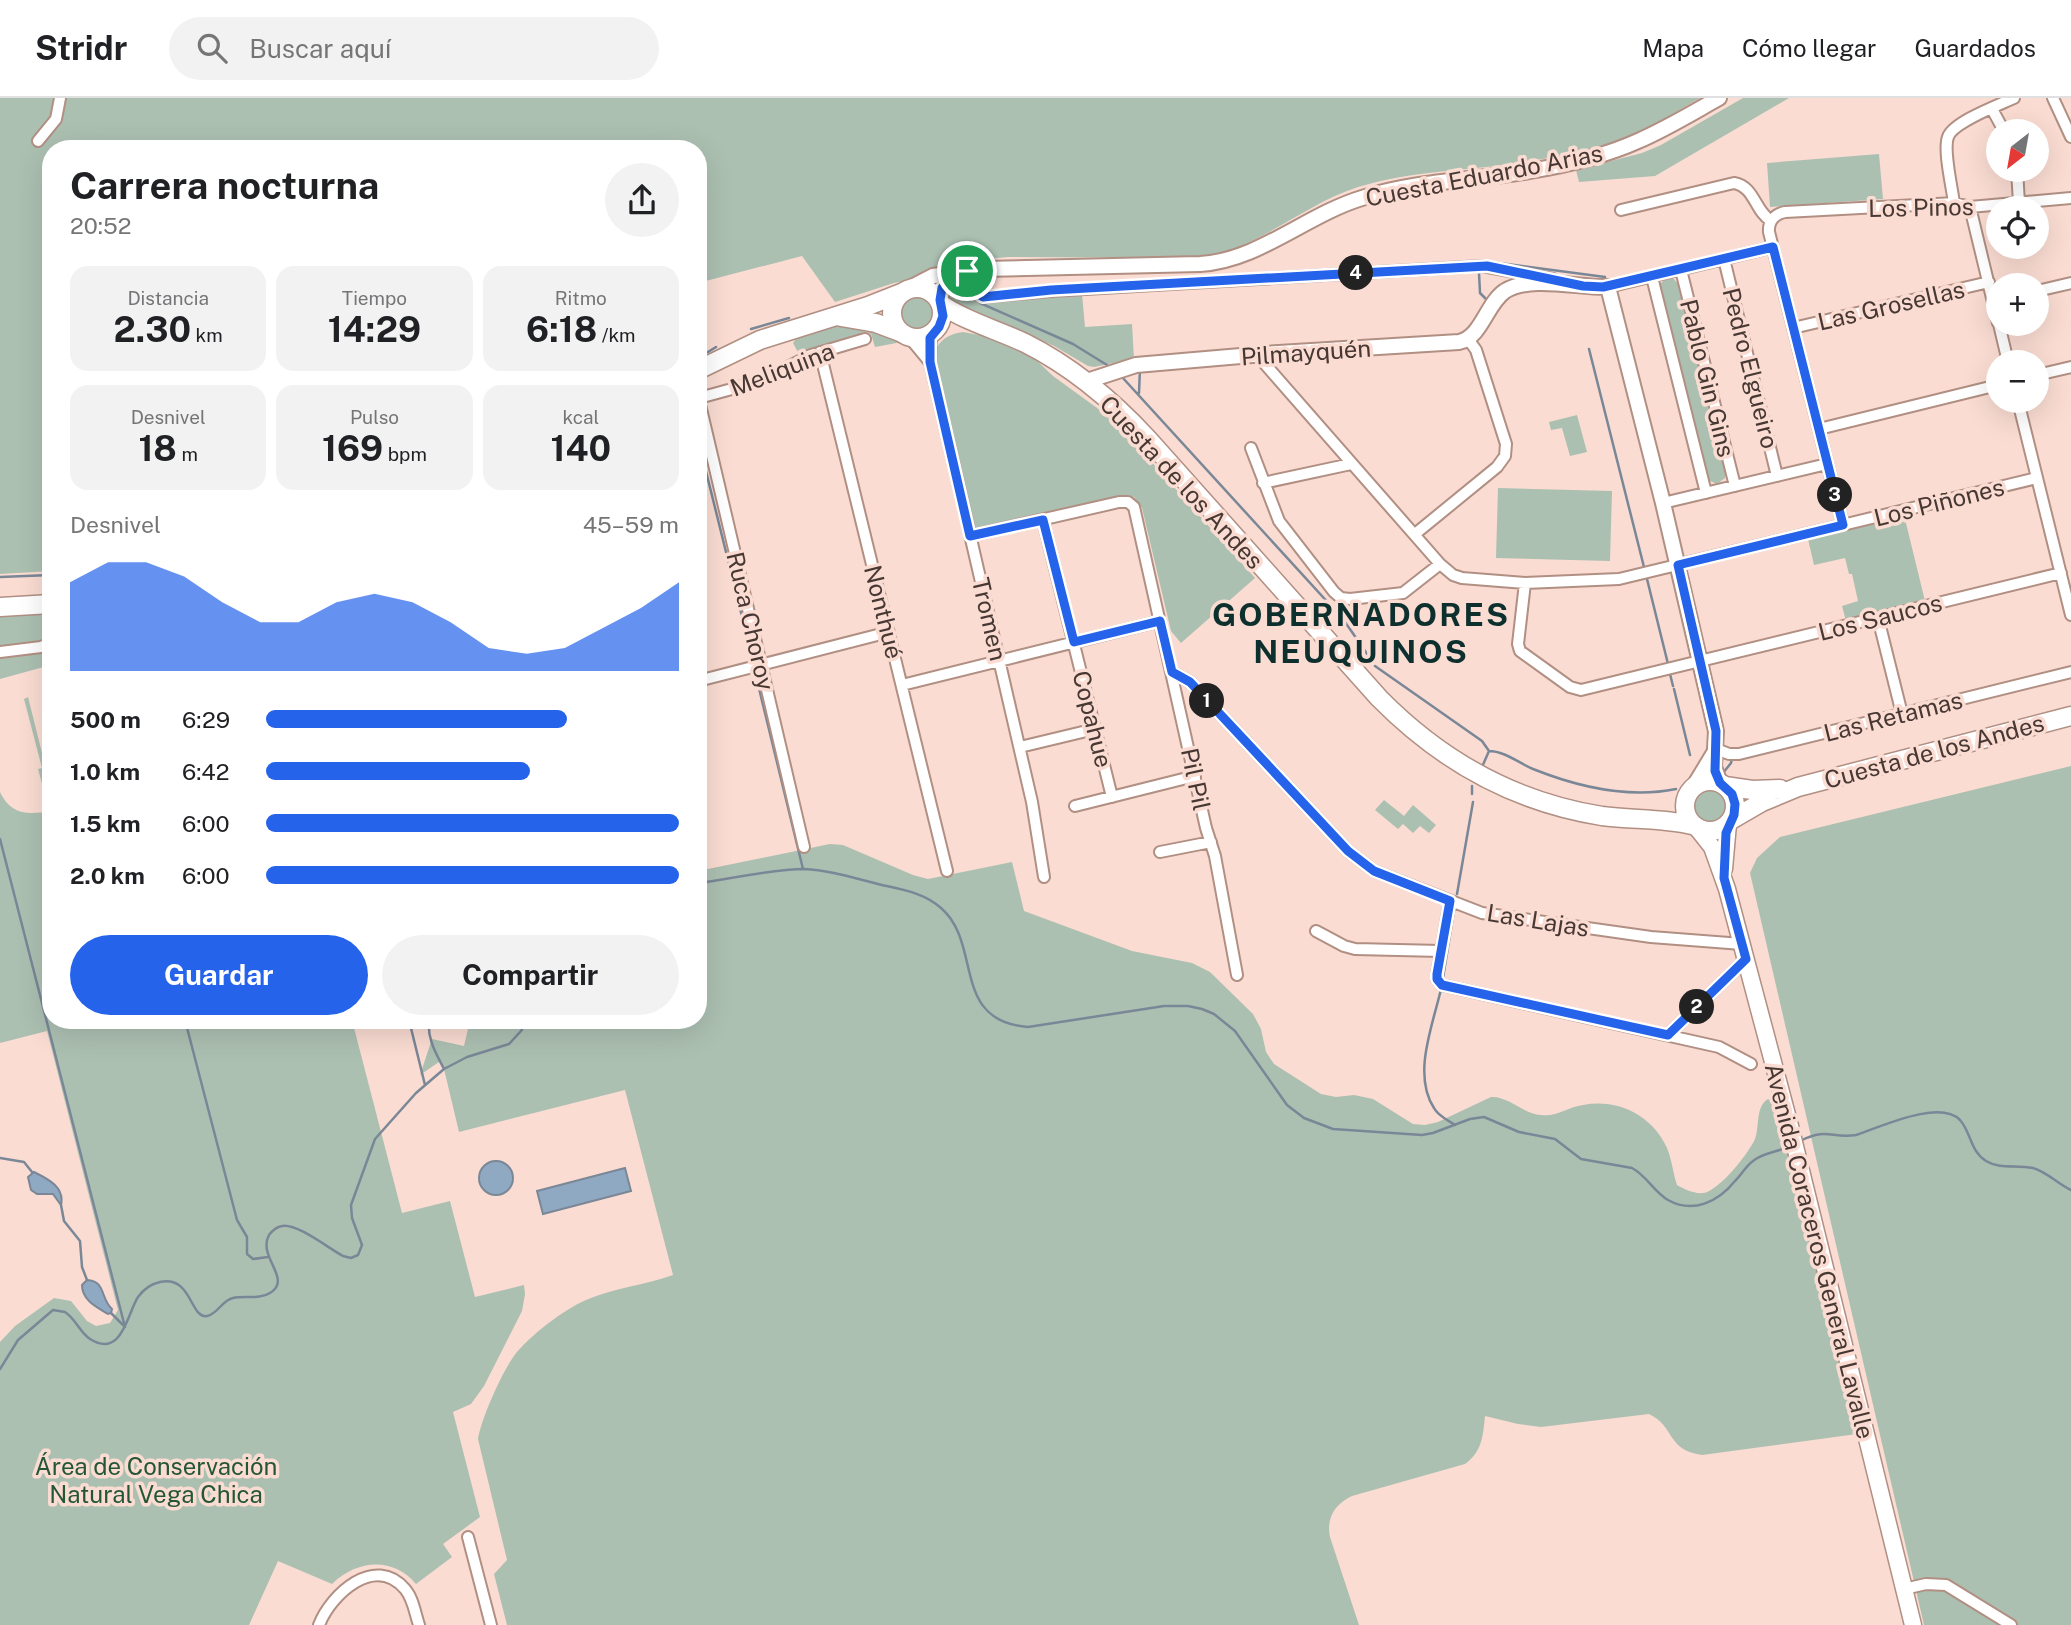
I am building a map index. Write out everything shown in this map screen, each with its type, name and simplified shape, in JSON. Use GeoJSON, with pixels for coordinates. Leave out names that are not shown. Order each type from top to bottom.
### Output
{"type":"FeatureCollection","features":[{"type":"Feature","properties":{"kind":"main road"},"geometry":{"type":"LineString","coordinates":[[707,366],[760,340],[917,287],[928,289],[941,303],[943,316],[933,333],[920,338],[876,323],[834,317]]}},
{"type":"Feature","properties":{"kind":"main road"},"geometry":{"type":"LineString","coordinates":[[904,291],[894,301],[892,312],[894,323],[905,334]]}},
{"type":"Feature","properties":{"kind":"main road","name":"Cuesta de los Andes"},"geometry":{"type":"LineString","coordinates":[[941,303],[1049,356],[1087,381],[1141,431],[1357,674],[1424,740],[1466,769],[1512,792],[1569,809],[1695,827]]}},
{"type":"Feature","properties":{"kind":"main road","name":"Cuesta de los Andes"},"geometry":{"type":"LineString","coordinates":[[933,333],[959,327],[1000,333]]}},
{"type":"Feature","properties":{"kind":"main road"},"geometry":{"type":"LineString","coordinates":[[0,595],[42,593]]}},
{"type":"Feature","properties":{"kind":"main road"},"geometry":{"type":"LineString","coordinates":[[0,607],[42,605]]}},
{"type":"Feature","properties":{"kind":"main road","name":"Cuesta de los Andes"},"geometry":{"type":"LineString","coordinates":[[1729,822],[1762,802],[1798,787],[2071,716]]}},
{"type":"Feature","properties":{"kind":"main road"},"geometry":{"type":"LineString","coordinates":[[1704,781],[1722,784],[1732,794],[1735,804],[1729,822],[1713,832],[1695,827],[1684,811],[1690,790],[1704,781]]}},
{"type":"Feature","properties":{"kind":"main road","name":"Cuesta de los Andes"},"geometry":{"type":"LineString","coordinates":[[1722,784],[1752,790],[1798,787]]}},
{"type":"Feature","properties":{"kind":"main road","name":"Cuesta de los Andes"},"geometry":{"type":"LineString","coordinates":[[1627,818],[1660,810],[1690,790]]}},
{"type":"Feature","properties":{"kind":"main road","name":"Avenida Coraceros General Lavalle"},"geometry":{"type":"LineString","coordinates":[[1724,878],[1729,822]]}},
{"type":"Feature","properties":{"kind":"main road","name":"Avenida Coraceros General Lavalle"},"geometry":{"type":"LineString","coordinates":[[1695,827],[1712,848],[1724,878],[1797,1153],[1913,1625]]}},
{"type":"Feature","properties":{"kind":"street"},"geometry":{"type":"LineString","coordinates":[[38,141],[55,119],[60,98]]}},
{"type":"Feature","properties":{"kind":"street","name":"Cuesta Eduardo Arias"},"geometry":{"type":"LineString","coordinates":[[904,291],[928,278],[962,271],[1227,261],[1250,252],[1321,214],[1360,198],[1425,183],[1528,172],[1600,154],[1647,137],[1718,98]]}},
{"type":"Feature","properties":{"kind":"street"},"geometry":{"type":"LineString","coordinates":[[1954,203],[1946,143],[1950,133],[1957,126],[2014,98]]}},
{"type":"Feature","properties":{"kind":"street"},"geometry":{"type":"LineString","coordinates":[[2053,98],[2071,136]]}},
{"type":"Feature","properties":{"kind":"street"},"geometry":{"type":"LineString","coordinates":[[1992,109],[1997,119]]}},
{"type":"Feature","properties":{"kind":"street"},"geometry":{"type":"LineString","coordinates":[[1621,210],[1734,183],[1748,189],[1762,214],[1772,220],[1769,229],[1773,247],[1843,525]]}},
{"type":"Feature","properties":{"kind":"street","name":"Los Pinos"},"geometry":{"type":"LineString","coordinates":[[2049,200],[2071,198]]}},
{"type":"Feature","properties":{"kind":"street","name":"Los Pinos"},"geometry":{"type":"LineString","coordinates":[[1772,220],[1785,212],[1954,203],[1970,207],[1986,206]]}},
{"type":"Feature","properties":{"kind":"street"},"geometry":{"type":"LineString","coordinates":[[1970,207],[1987,273]]}},
{"type":"Feature","properties":{"kind":"street"},"geometry":{"type":"LineString","coordinates":[[1503,292],[1532,284],[1608,287],[1773,247]]}},
{"type":"Feature","properties":{"kind":"street","name":"Pedro Elgueiro"},"geometry":{"type":"LineString","coordinates":[[1724,259],[1777,476]]}},
{"type":"Feature","properties":{"kind":"street"},"geometry":{"type":"LineString","coordinates":[[941,303],[944,284],[962,271],[972,290],[978,296],[985,297],[1051,290],[1487,266],[1583,286]]}},
{"type":"Feature","properties":{"kind":"street"},"geometry":{"type":"LineString","coordinates":[[1415,534],[1497,467],[1506,453],[1506,444],[1476,350],[1468,339],[1503,292],[1510,277],[1502,268]]}},
{"type":"Feature","properties":{"kind":"street","name":"Pablo Gin Gins"},"geometry":{"type":"LineString","coordinates":[[1681,270],[1735,486]]}},
{"type":"Feature","properties":{"kind":"street","name":"Pablo Gin Gins"},"geometry":{"type":"LineString","coordinates":[[1651,277],[1706,493]]}},
{"type":"Feature","properties":{"kind":"street","name":"Las Grosellas"},"geometry":{"type":"LineString","coordinates":[[1793,328],[1986,283]]}},
{"type":"Feature","properties":{"kind":"street"},"geometry":{"type":"LineString","coordinates":[[2049,288],[2071,283]]}},
{"type":"Feature","properties":{"kind":"street"},"geometry":{"type":"LineString","coordinates":[[1608,287],[1678,565],[1716,731],[1714,767],[1722,784]]}},
{"type":"Feature","properties":{"kind":"street","name":"Tromen"},"geometry":{"type":"LineString","coordinates":[[933,333],[930,362],[1020,747],[1036,819],[1045,877]]}},
{"type":"Feature","properties":{"kind":"street","name":"Tromen"},"geometry":{"type":"LineString","coordinates":[[905,334],[930,362]]}},
{"type":"Feature","properties":{"kind":"street","name":"Meliquina"},"geometry":{"type":"LineString","coordinates":[[707,395],[767,379],[820,352],[865,339]]}},
{"type":"Feature","properties":{"kind":"street","name":"Pilmayquén"},"geometry":{"type":"LineString","coordinates":[[1087,381],[1131,366],[1459,342],[1468,339]]}},
{"type":"Feature","properties":{"kind":"street","name":"Nonthué"},"geometry":{"type":"LineString","coordinates":[[820,352],[947,871]]}},
{"type":"Feature","properties":{"kind":"street"},"geometry":{"type":"LineString","coordinates":[[1251,447],[1275,514],[1284,529],[1341,598],[1403,593],[1440,564],[1257,355]]}},
{"type":"Feature","properties":{"kind":"street"},"geometry":{"type":"LineString","coordinates":[[2049,372],[2071,367]]}},
{"type":"Feature","properties":{"kind":"street"},"geometry":{"type":"LineString","coordinates":[[1819,429],[1986,388]]}},
{"type":"Feature","properties":{"kind":"street"},"geometry":{"type":"LineString","coordinates":[[2021,413],[2071,615]]}},
{"type":"Feature","properties":{"kind":"street","name":"Ruca Choroy"},"geometry":{"type":"LineString","coordinates":[[707,435],[804,847]]}},
{"type":"Feature","properties":{"kind":"street"},"geometry":{"type":"LineString","coordinates":[[1263,483],[1351,464]]}},
{"type":"Feature","properties":{"kind":"street"},"geometry":{"type":"LineString","coordinates":[[1663,503],[1827,464]]}},
{"type":"Feature","properties":{"kind":"street","name":"Los Piñones"},"geometry":{"type":"LineString","coordinates":[[1440,564],[1457,577],[1525,583],[1619,579],[2037,478]]}},
{"type":"Feature","properties":{"kind":"street","name":"Pil Pil"},"geometry":{"type":"LineString","coordinates":[[1043,520],[1122,502],[1130,503],[1136,509],[1195,776],[1215,852],[1237,975]]}},
{"type":"Feature","properties":{"kind":"street"},"geometry":{"type":"LineString","coordinates":[[970,536],[1043,520]]}},
{"type":"Feature","properties":{"kind":"street","name":"Copahue"},"geometry":{"type":"LineString","coordinates":[[1043,520],[1112,797]]}},
{"type":"Feature","properties":{"kind":"street","name":"Los Saucos"},"geometry":{"type":"LineString","coordinates":[[1525,583],[1518,648],[1526,657],[1573,688],[1587,690],[2060,573]]}},
{"type":"Feature","properties":{"kind":"street"},"geometry":{"type":"LineString","coordinates":[[1878,618],[1902,714]]}},
{"type":"Feature","properties":{"kind":"street"},"geometry":{"type":"LineString","coordinates":[[902,685],[1160,621]]}},
{"type":"Feature","properties":{"kind":"street"},"geometry":{"type":"LineString","coordinates":[[707,679],[889,632]]}},
{"type":"Feature","properties":{"kind":"street"},"geometry":{"type":"LineString","coordinates":[[0,652],[42,647]]}},
{"type":"Feature","properties":{"kind":"street","name":"Las Lajas"},"geometry":{"type":"LineString","coordinates":[[1172,672],[1190,682],[1358,860],[1381,874],[1475,911],[1744,952]]}},
{"type":"Feature","properties":{"kind":"street","name":"Las Retamas"},"geometry":{"type":"LineString","coordinates":[[1716,749],[1735,754],[2071,672]]}},
{"type":"Feature","properties":{"kind":"street"},"geometry":{"type":"LineString","coordinates":[[1020,747],[1095,729]]}},
{"type":"Feature","properties":{"kind":"street"},"geometry":{"type":"LineString","coordinates":[[1690,790],[1716,749]]}},
{"type":"Feature","properties":{"kind":"street"},"geometry":{"type":"LineString","coordinates":[[1075,806],[1195,776]]}},
{"type":"Feature","properties":{"kind":"street"},"geometry":{"type":"LineString","coordinates":[[1160,852],[1211,842]]}},
{"type":"Feature","properties":{"kind":"street"},"geometry":{"type":"LineString","coordinates":[[1450,901],[1437,977],[1442,985],[1719,1047],[1751,1064]]}},
{"type":"Feature","properties":{"kind":"street"},"geometry":{"type":"LineString","coordinates":[[1316,931],[1339,944],[1355,949],[1441,951]]}},
{"type":"Feature","properties":{"kind":"street"},"geometry":{"type":"LineString","coordinates":[[1668,1035],[1744,952]]}},
{"type":"Feature","properties":{"kind":"street"},"geometry":{"type":"LineString","coordinates":[[468,1537],[491,1625]]}},
{"type":"Feature","properties":{"kind":"street"},"geometry":{"type":"LineString","coordinates":[[319,1625],[331,1603],[345,1588],[360,1579],[376,1575],[390,1578],[407,1591],[419,1625]]}},
{"type":"Feature","properties":{"kind":"street"},"geometry":{"type":"LineString","coordinates":[[1904,1589],[1926,1584],[1946,1584],[2011,1625]]}},
{"type":"Feature","properties":{"kind":"green space"},"geometry":{"type":"Polygon","coordinates":[[[0,98],[1700,98],[1635,134],[1592,148],[1515,164],[1425,173],[1358,187],[1318,205],[1260,237],[1220,253],[1198,258],[1008,257],[956,262],[957,272],[894,283],[835,302],[802,256],[707,281],[707,140],[42,140],[42,572],[0,574],[0,98]]]}},
{"type":"Feature","properties":{"kind":"green space"},"geometry":{"type":"Polygon","coordinates":[[[1743,98],[1789,98],[1655,176],[1579,182],[1576,170],[1642,153],[1661,145],[1743,98]]]}},
{"type":"Feature","properties":{"kind":"green space"},"geometry":{"type":"Polygon","coordinates":[[[1879,154],[1883,199],[1770,207],[1767,163],[1879,154]]]}},
{"type":"Feature","properties":{"kind":"green space"},"geometry":{"type":"Polygon","coordinates":[[[1666,278],[1673,278],[1679,285],[1726,472],[1725,478],[1717,484],[1708,480],[1659,285],[1666,278]]]}},
{"type":"Feature","properties":{"kind":"green space"},"geometry":{"type":"Polygon","coordinates":[[[958,279],[970,297],[980,303],[1082,294],[1085,327],[1132,324],[1134,359],[1088,366],[1054,346],[1001,322],[972,314],[952,304],[947,295],[948,289],[958,279]]]}},
{"type":"Feature","properties":{"kind":"green space"},"geometry":{"type":"Polygon","coordinates":[[[917,294],[931,299],[936,313],[931,327],[917,332],[903,327],[898,313],[903,299],[917,294]]]}},
{"type":"Feature","properties":{"kind":"green space"},"geometry":{"type":"Polygon","coordinates":[[[845,324],[880,329],[907,341],[875,347],[871,334],[865,331],[800,356],[793,343],[797,337],[845,324]]]}},
{"type":"Feature","properties":{"kind":"green space"},"geometry":{"type":"Polygon","coordinates":[[[963,332],[985,336],[1034,358],[1053,376],[1104,413],[1132,440],[1255,578],[1181,643],[1171,631],[1142,508],[1134,497],[1126,496],[979,529],[974,527],[934,358],[937,347],[943,340],[963,332]]]}},
{"type":"Feature","properties":{"kind":"green space"},"geometry":{"type":"Polygon","coordinates":[[[1577,415],[1587,452],[1570,456],[1562,428],[1551,430],[1549,422],[1577,415]]]}},
{"type":"Feature","properties":{"kind":"green space"},"geometry":{"type":"Polygon","coordinates":[[[1498,488],[1612,491],[1610,561],[1496,558],[1498,488]]]}},
{"type":"Feature","properties":{"kind":"green space"},"geometry":{"type":"Polygon","coordinates":[[[1904,515],[1925,601],[1846,621],[1842,606],[1858,601],[1845,558],[1814,565],[1808,539],[1904,515]]]}},
{"type":"Feature","properties":{"kind":"green space"},"geometry":{"type":"Polygon","coordinates":[[[42,614],[42,641],[0,647],[0,617],[42,614]]]}},
{"type":"Feature","properties":{"kind":"green space"},"geometry":{"type":"Polygon","coordinates":[[[42,650],[42,667],[0,679],[0,657],[42,650]]]}},
{"type":"Feature","properties":{"kind":"green space"},"geometry":{"type":"Polygon","coordinates":[[[28,697],[42,753],[42,768],[24,699],[28,697]]]}},
{"type":"Feature","properties":{"kind":"green space"},"geometry":{"type":"Polygon","coordinates":[[[2071,766],[2071,1625],[1924,1625],[1750,873],[1757,858],[1780,837],[2071,766]]]}},
{"type":"Feature","properties":{"kind":"green space"},"geometry":{"type":"Polygon","coordinates":[[[42,768],[42,784],[38,769],[42,768]]]}},
{"type":"Feature","properties":{"kind":"green space"},"geometry":{"type":"Polygon","coordinates":[[[1710,787],[1724,792],[1729,806],[1724,820],[1710,825],[1696,820],[1691,806],[1696,792],[1710,787]]]}},
{"type":"Feature","properties":{"kind":"green space","name":"Área de Conservación Natural Vega Chica"},"geometry":{"type":"Polygon","coordinates":[[[0,792],[9,805],[21,812],[42,812],[42,1029],[354,1029],[402,1213],[450,1201],[475,1297],[524,1285],[522,1311],[484,1386],[471,1404],[453,1412],[480,1517],[443,1544],[452,1557],[416,1584],[397,1569],[374,1564],[352,1570],[332,1584],[278,1561],[249,1625],[0,1625],[0,1342],[15,1326],[54,1298],[71,1301],[87,1321],[96,1326],[110,1323],[118,1310],[47,1031],[0,1043],[0,792]]]}},
{"type":"Feature","properties":{"kind":"green space"},"geometry":{"type":"Polygon","coordinates":[[[1384,800],[1404,816],[1413,805],[1436,825],[1429,833],[1420,826],[1413,833],[1403,824],[1398,829],[1375,810],[1384,800]]]}},
{"type":"Feature","properties":{"kind":"green space"},"geometry":{"type":"Polygon","coordinates":[[[830,844],[843,845],[928,879],[1012,862],[1024,911],[1132,951],[1192,963],[1210,972],[1253,1014],[1261,1029],[1266,1052],[1274,1064],[1321,1094],[1336,1097],[1354,1095],[1373,1099],[1413,1124],[1425,1125],[1438,1122],[1491,1097],[1504,1099],[1528,1112],[1541,1115],[1552,1115],[1578,1106],[1596,1104],[1621,1107],[1643,1118],[1653,1127],[1669,1153],[1677,1185],[1693,1192],[1703,1193],[1717,1186],[1740,1162],[1755,1139],[1761,1107],[1768,1099],[1774,1101],[1857,1434],[1702,1455],[1682,1448],[1663,1425],[1649,1414],[1541,1427],[1485,1416],[1478,1449],[1465,1464],[1352,1496],[1333,1512],[1329,1524],[1330,1537],[1359,1625],[507,1625],[494,1574],[507,1560],[478,1439],[498,1384],[520,1349],[537,1332],[567,1310],[596,1296],[673,1275],[625,1090],[459,1132],[444,1069],[439,1062],[420,1075],[432,1039],[464,1046],[468,1029],[707,1029],[707,869],[830,844]]]}},
{"type":"Feature","properties":{"kind":"water"},"geometry":{"type":"Polygon","coordinates":[[[496,1161],[508,1166],[513,1178],[508,1190],[496,1195],[484,1190],[479,1178],[484,1166],[496,1161]]]}},
{"type":"Feature","properties":{"kind":"water"},"geometry":{"type":"Polygon","coordinates":[[[625,1168],[631,1191],[543,1214],[537,1191],[625,1168]]]}},
{"type":"Feature","properties":{"kind":"water"},"geometry":{"type":"Polygon","coordinates":[[[34,1172],[58,1188],[61,1205],[53,1194],[37,1194],[31,1190],[28,1177],[34,1172]]]}},
{"type":"Feature","properties":{"kind":"water"},"geometry":{"type":"Polygon","coordinates":[[[87,1280],[100,1287],[112,1309],[111,1313],[94,1306],[84,1295],[82,1285],[87,1280]]]}},
{"type":"Feature","properties":{"kind":"waterway"},"geometry":{"type":"LineString","coordinates":[[1484,261],[1605,277]]}},
{"type":"Feature","properties":{"kind":"waterway"},"geometry":{"type":"LineString","coordinates":[[1479,273],[1480,293],[1488,301]]}},
{"type":"Feature","properties":{"kind":"waterway"},"geometry":{"type":"LineString","coordinates":[[980,303],[1073,344],[1107,365]]}},
{"type":"Feature","properties":{"kind":"waterway"},"geometry":{"type":"LineString","coordinates":[[751,329],[789,318]]}},
{"type":"Feature","properties":{"kind":"waterway"},"geometry":{"type":"LineString","coordinates":[[708,352],[716,347]]}},
{"type":"Feature","properties":{"kind":"waterway"},"geometry":{"type":"LineString","coordinates":[[1589,349],[1644,567]]}},
{"type":"Feature","properties":{"kind":"waterway"},"geometry":{"type":"LineString","coordinates":[[1139,393],[1140,368]]}},
{"type":"Feature","properties":{"kind":"waterway"},"geometry":{"type":"LineString","coordinates":[[1122,377],[1343,619],[1372,661]]}},
{"type":"Feature","properties":{"kind":"waterway"},"geometry":{"type":"LineString","coordinates":[[707,475],[753,661]]}},
{"type":"Feature","properties":{"kind":"waterway"},"geometry":{"type":"LineString","coordinates":[[0,577],[42,575]]}},
{"type":"Feature","properties":{"kind":"waterway"},"geometry":{"type":"LineString","coordinates":[[1647,579],[1668,664]]}},
{"type":"Feature","properties":{"kind":"waterway"},"geometry":{"type":"LineString","coordinates":[[1375,666],[1482,741],[1489,751],[1506,755],[1533,769],[1603,790],[1639,793],[1676,789]]}},
{"type":"Feature","properties":{"kind":"waterway"},"geometry":{"type":"LineString","coordinates":[[755,672],[803,869]]}},
{"type":"Feature","properties":{"kind":"waterway"},"geometry":{"type":"LineString","coordinates":[[1670,674],[1673,686]]}},
{"type":"Feature","properties":{"kind":"waterway"},"geometry":{"type":"LineString","coordinates":[[1674,689],[1690,755]]}},
{"type":"Feature","properties":{"kind":"waterway"},"geometry":{"type":"LineString","coordinates":[[1482,767],[1489,751]]}},
{"type":"Feature","properties":{"kind":"waterway"},"geometry":{"type":"LineString","coordinates":[[1723,773],[1732,758]]}},
{"type":"Feature","properties":{"kind":"waterway"},"geometry":{"type":"LineString","coordinates":[[1472,786],[1472,794]]}},
{"type":"Feature","properties":{"kind":"waterway"},"geometry":{"type":"LineString","coordinates":[[1457,894],[1473,802]]}},
{"type":"Feature","properties":{"kind":"waterway"},"geometry":{"type":"LineString","coordinates":[[0,839],[42,1003]]}},
{"type":"Feature","properties":{"kind":"waterway"},"geometry":{"type":"LineString","coordinates":[[707,882],[804,869],[843,875],[921,895],[941,908],[954,923],[977,996],[987,1011],[1004,1022],[1028,1027],[1164,1006],[1202,1009],[1214,1014],[1235,1031],[1287,1105],[1304,1118],[1333,1129],[1422,1135],[1484,1117],[1519,1132],[1555,1139],[1581,1159],[1632,1168],[1663,1197],[1687,1206],[1713,1200],[1757,1158],[1788,1147]]}},
{"type":"Feature","properties":{"kind":"waterway"},"geometry":{"type":"LineString","coordinates":[[1443,978],[1454,910]]}},
{"type":"Feature","properties":{"kind":"waterway"},"geometry":{"type":"LineString","coordinates":[[1441,989],[1426,1049],[1425,1080],[1428,1095],[1436,1111],[1455,1125]]}},
{"type":"Feature","properties":{"kind":"waterway"},"geometry":{"type":"LineString","coordinates":[[49,1029],[125,1327]]}},
{"type":"Feature","properties":{"kind":"waterway"},"geometry":{"type":"LineString","coordinates":[[187,1029],[237,1220],[247,1237],[247,1254],[253,1259],[268,1257]]}},
{"type":"Feature","properties":{"kind":"waterway"},"geometry":{"type":"LineString","coordinates":[[411,1029],[425,1085]]}},
{"type":"Feature","properties":{"kind":"waterway"},"geometry":{"type":"LineString","coordinates":[[429,1029],[435,1051],[444,1069]]}},
{"type":"Feature","properties":{"kind":"waterway"},"geometry":{"type":"LineString","coordinates":[[0,1369],[18,1340],[53,1310],[65,1312],[83,1333],[101,1344],[116,1339],[140,1294],[160,1282],[178,1285],[197,1311],[207,1316],[229,1299],[270,1293],[278,1281],[267,1251],[267,1243],[269,1235],[280,1227],[296,1228],[343,1256],[351,1258],[358,1255],[362,1245],[352,1218],[351,1205],[375,1139],[416,1093],[444,1069],[467,1057],[509,1044],[522,1029]]}},
{"type":"Feature","properties":{"kind":"waterway"},"geometry":{"type":"LineString","coordinates":[[1800,1141],[1823,1134],[1856,1135],[1924,1113],[1951,1114],[1960,1120],[1977,1152],[1986,1161],[1997,1165],[2033,1168],[2071,1190]]}},
{"type":"Feature","properties":{"kind":"waterway"},"geometry":{"type":"LineString","coordinates":[[0,1158],[24,1162],[32,1172]]}},
{"type":"Feature","properties":{"kind":"waterway"},"geometry":{"type":"LineString","coordinates":[[61,1205],[64,1221],[80,1241],[82,1267],[87,1280]]}},
{"type":"Feature","properties":{"kind":"waterway"},"geometry":{"type":"LineString","coordinates":[[111,1313],[123,1325]]}},
{"type":"Feature","properties":{"kind":"district","name":"GOBERNADORES NEUQUINOS"},"geometry":{"type":"Point","coordinates":[1361,632]}},
{"type":"Feature","properties":{"kind":"route"},"geometry":{"type":"LineString","coordinates":[[1773,247],[1843,525],[1678,565],[1716,731],[1715,771],[1720,783],[1732,794],[1735,804],[1734,815],[1726,833],[1724,878],[1746,959],[1668,1035],[1440,983],[1437,974],[1450,901],[1374,871],[1348,851],[1190,682],[1172,672],[1160,621],[1074,642],[1043,520],[970,536],[929,348],[931,334],[939,327],[943,316],[940,300],[942,288],[953,274],[967,271],[972,290],[983,297],[1051,290],[1487,266],[1583,286],[1603,287],[1773,247]]}}]}
